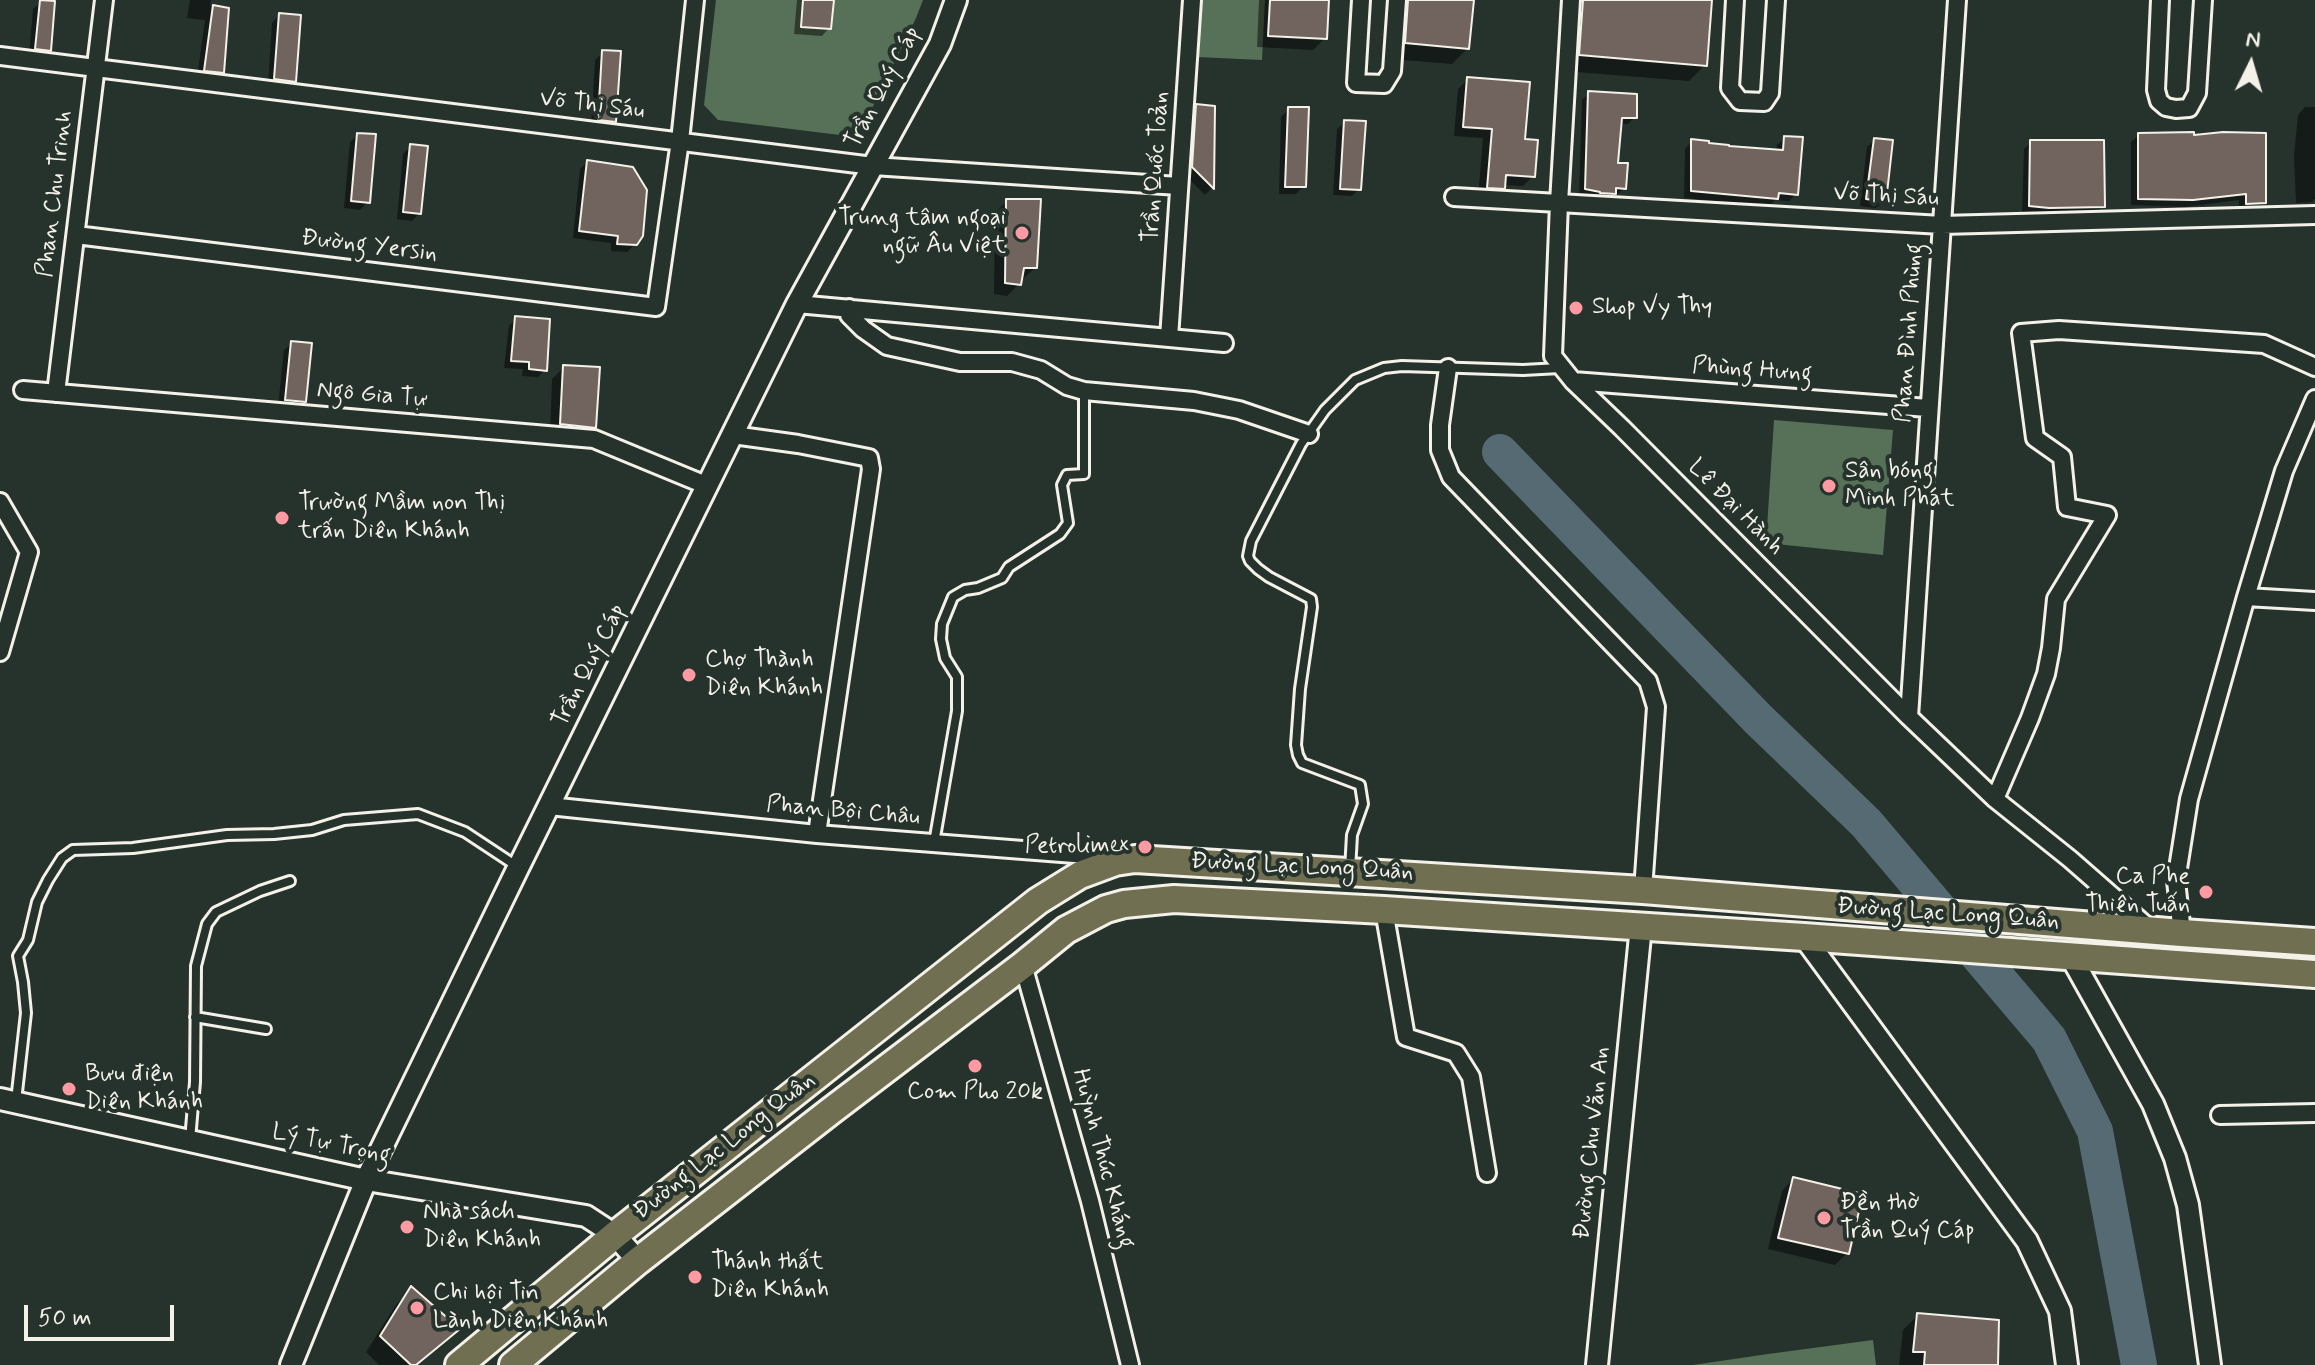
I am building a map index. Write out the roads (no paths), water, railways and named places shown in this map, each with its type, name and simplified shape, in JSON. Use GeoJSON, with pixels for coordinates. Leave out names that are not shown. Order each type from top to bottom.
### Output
{"type":"FeatureCollection","features":[{"type":"Feature","properties":{"kind":"main road","name":"Đường Lạc Long Quân"},"geometry":{"type":"LineString","coordinates":[[459,1365],[615,1235],[1038,901],[1080,875],[1115,862],[1135,859],[1643,890],[2315,942]]}},
{"type":"Feature","properties":{"kind":"main road","name":"Đường Lạc Long Quân"},"geometry":{"type":"LineString","coordinates":[[513,1365],[638,1261],[1066,930],[1106,909],[1143,900],[1174,899],[1641,926],[2315,974]]}},
{"type":"Feature","properties":{"kind":"street","name":"Phan Chu Trinh"},"geometry":{"type":"LineString","coordinates":[[56,393],[104,0]]}},
{"type":"Feature","properties":{"kind":"street"},"geometry":{"type":"LineString","coordinates":[[680,141],[695,0]]}},
{"type":"Feature","properties":{"kind":"street","name":"Trần Quý Cáp"},"geometry":{"type":"LineString","coordinates":[[291,1365],[366,1180],[518,868],[797,304],[940,44],[956,0]]}},
{"type":"Feature","properties":{"kind":"street","name":"Trần Quốc Toản"},"geometry":{"type":"LineString","coordinates":[[1169,338],[1192,0]]}},
{"type":"Feature","properties":{"kind":"street"},"geometry":{"type":"LineString","coordinates":[[1361,0],[1356,83],[1384,84],[1392,71],[1397,0]]}},
{"type":"Feature","properties":{"kind":"street"},"geometry":{"type":"LineString","coordinates":[[1561,368],[1553,356],[1552,347],[1571,0]]}},
{"type":"Feature","properties":{"kind":"street"},"geometry":{"type":"LineString","coordinates":[[1735,0],[1730,88],[1740,101],[1764,102],[1770,93],[1776,0]]}},
{"type":"Feature","properties":{"kind":"street","name":"Phan Đình Phùng"},"geometry":{"type":"LineString","coordinates":[[1909,717],[1957,0]]}},
{"type":"Feature","properties":{"kind":"street"},"geometry":{"type":"LineString","coordinates":[[2160,0],[2156,90],[2159,101],[2166,107],[2176,109],[2189,108],[2197,93],[2203,0]]}},
{"type":"Feature","properties":{"kind":"street","name":"Võ Thị Sáu"},"geometry":{"type":"LineString","coordinates":[[0,56],[873,166],[1179,186]]}},
{"type":"Feature","properties":{"kind":"street","name":"Đường Yersin"},"geometry":{"type":"LineString","coordinates":[[76,235],[656,307],[680,141]]}},
{"type":"Feature","properties":{"kind":"street","name":"Võ Thị Sáu"},"geometry":{"type":"LineString","coordinates":[[1454,197],[1942,225],[2315,215]]}},
{"type":"Feature","properties":{"kind":"street"},"geometry":{"type":"LineString","coordinates":[[797,304],[1224,343]]}},
{"type":"Feature","properties":{"kind":"street"},"geometry":{"type":"LineString","coordinates":[[849,308],[849,315],[887,346],[960,362],[1012,362],[1041,370],[1067,386],[1084,391],[1194,401],[1239,410],[1309,434]]}},
{"type":"Feature","properties":{"kind":"street"},"geometry":{"type":"LineString","coordinates":[[1995,799],[2046,674],[2056,599],[2107,515],[2067,507],[2062,457],[2035,438],[2021,333],[2059,330],[2264,344],[2315,367]]}},
{"type":"Feature","properties":{"kind":"street"},"geometry":{"type":"LineString","coordinates":[[1448,368],[1440,425],[1440,450],[1451,477],[1648,681],[1656,707],[1643,890]]}},
{"type":"Feature","properties":{"kind":"street","name":"Lê Đại Hành"},"geometry":{"type":"LineString","coordinates":[[1561,368],[1909,717],[1995,799],[2151,930]]}},
{"type":"Feature","properties":{"kind":"street","name":"Phùng Hưng"},"geometry":{"type":"LineString","coordinates":[[1573,381],[1928,408]]}},
{"type":"Feature","properties":{"kind":"street","name":"Ngô Gia Tự"},"geometry":{"type":"LineString","coordinates":[[23,390],[594,439],[708,486]]}},
{"type":"Feature","properties":{"kind":"street"},"geometry":{"type":"LineString","coordinates":[[2182,933],[2176,881],[2189,799],[2284,471],[2315,399]]}},
{"type":"Feature","properties":{"kind":"street"},"geometry":{"type":"LineString","coordinates":[[733,435],[869,458],[871,469],[817,834]]}},
{"type":"Feature","properties":{"kind":"street"},"geometry":{"type":"LineString","coordinates":[[0,502],[29,552],[0,652]]}},
{"type":"Feature","properties":{"kind":"street"},"geometry":{"type":"LineString","coordinates":[[2246,597],[2315,601]]}},
{"type":"Feature","properties":{"kind":"street","name":"Phan Bội Châu"},"geometry":{"type":"LineString","coordinates":[[549,806],[817,834],[1135,859]]}},
{"type":"Feature","properties":{"kind":"street"},"geometry":{"type":"LineString","coordinates":[[1384,910],[1406,1037],[1456,1053],[1471,1077],[1487,1173]]}},
{"type":"Feature","properties":{"kind":"street","name":"Đường Chu Văn An"},"geometry":{"type":"LineString","coordinates":[[1597,1365],[1641,926]]}},
{"type":"Feature","properties":{"kind":"street"},"geometry":{"type":"LineString","coordinates":[[1804,937],[2027,1241],[2060,1311],[2067,1365]]}},
{"type":"Feature","properties":{"kind":"street"},"geometry":{"type":"LineString","coordinates":[[2071,957],[2153,1104],[2175,1158],[2188,1205],[2210,1365]]}},
{"type":"Feature","properties":{"kind":"street","name":"Huỳnh Thúc Kháng"},"geometry":{"type":"LineString","coordinates":[[1023,965],[1090,1201],[1130,1365]]}},
{"type":"Feature","properties":{"kind":"street","name":"Lý Tự Trọng"},"geometry":{"type":"LineString","coordinates":[[8,1100],[366,1180],[586,1216],[615,1235],[638,1261]]}},
{"type":"Feature","properties":{"kind":"street"},"geometry":{"type":"LineString","coordinates":[[2220,1115],[2315,1113]]}},
{"type":"Feature","properties":{"kind":"lane"},"geometry":{"type":"LineString","coordinates":[[1350,871],[1352,835],[1363,804],[1360,785],[1302,763],[1296,745],[1311,599],[1269,577],[1250,561],[1251,541],[1281,480],[1325,410],[1345,388],[1371,372],[1402,366],[1561,368]]}},
{"type":"Feature","properties":{"kind":"lane"},"geometry":{"type":"LineString","coordinates":[[934,844],[957,711],[957,677],[945,658],[942,624],[953,597],[1002,578],[1009,567],[1060,534],[1068,523],[1062,485],[1067,475],[1084,474],[1084,391]]}},
{"type":"Feature","properties":{"kind":"lane"},"geometry":{"type":"LineString","coordinates":[[8,1100],[26,1013],[18,956],[28,940],[37,902],[48,880],[62,858],[73,850],[133,848],[227,835],[274,834],[312,830],[344,820],[418,814],[465,832],[518,868]]}},
{"type":"Feature","properties":{"kind":"lane"},"geometry":{"type":"LineString","coordinates":[[190,1141],[195,1082],[196,966],[207,924],[216,912],[290,881]]}},
{"type":"Feature","properties":{"kind":"lane"},"geometry":{"type":"LineString","coordinates":[[195,1017],[266,1029]]}},
{"type":"Feature","properties":{"kind":"waterway"},"geometry":{"type":"LineString","coordinates":[[1500,452],[1758,719],[1866,823],[2049,1039],[2095,1131],[2139,1365]]}},
{"type":"Feature","properties":{"kind":"place","name":"Trung tâm ngoại ngữ Âu Việt"},"geometry":{"type":"Point","coordinates":[1022,233]}},
{"type":"Feature","properties":{"kind":"place","name":"Shop Vy Thy"},"geometry":{"type":"Point","coordinates":[1576,308]}},
{"type":"Feature","properties":{"kind":"place","name":"Sân bóng Minh Phát"},"geometry":{"type":"Point","coordinates":[1829,486]}},
{"type":"Feature","properties":{"kind":"place","name":"Trường Mầm non Thị trấn Diên Khánh"},"geometry":{"type":"Point","coordinates":[282,518]}},
{"type":"Feature","properties":{"kind":"place","name":"Chợ Thành Diên Khánh"},"geometry":{"type":"Point","coordinates":[689,675]}},
{"type":"Feature","properties":{"kind":"place","name":"Petrolimex"},"geometry":{"type":"Point","coordinates":[1145,847]}},
{"type":"Feature","properties":{"kind":"place","name":"Ca Phe Thiên Tuấn"},"geometry":{"type":"Point","coordinates":[2206,892]}},
{"type":"Feature","properties":{"kind":"place","name":"Com Pho 20k"},"geometry":{"type":"Point","coordinates":[975,1066]}},
{"type":"Feature","properties":{"kind":"place","name":"Bưu điện Diên Khánh"},"geometry":{"type":"Point","coordinates":[69,1089]}},
{"type":"Feature","properties":{"kind":"place","name":"Đền thờ Trần Quý Cáp"},"geometry":{"type":"Point","coordinates":[1824,1218]}},
{"type":"Feature","properties":{"kind":"place","name":"Nhà sách Diên Khánh"},"geometry":{"type":"Point","coordinates":[407,1227]}},
{"type":"Feature","properties":{"kind":"place","name":"Thánh thất Diên Khánh"},"geometry":{"type":"Point","coordinates":[695,1277]}},
{"type":"Feature","properties":{"kind":"place","name":"Chi hội Tin Lành Diên Khánh"},"geometry":{"type":"Point","coordinates":[417,1308]}}]}
